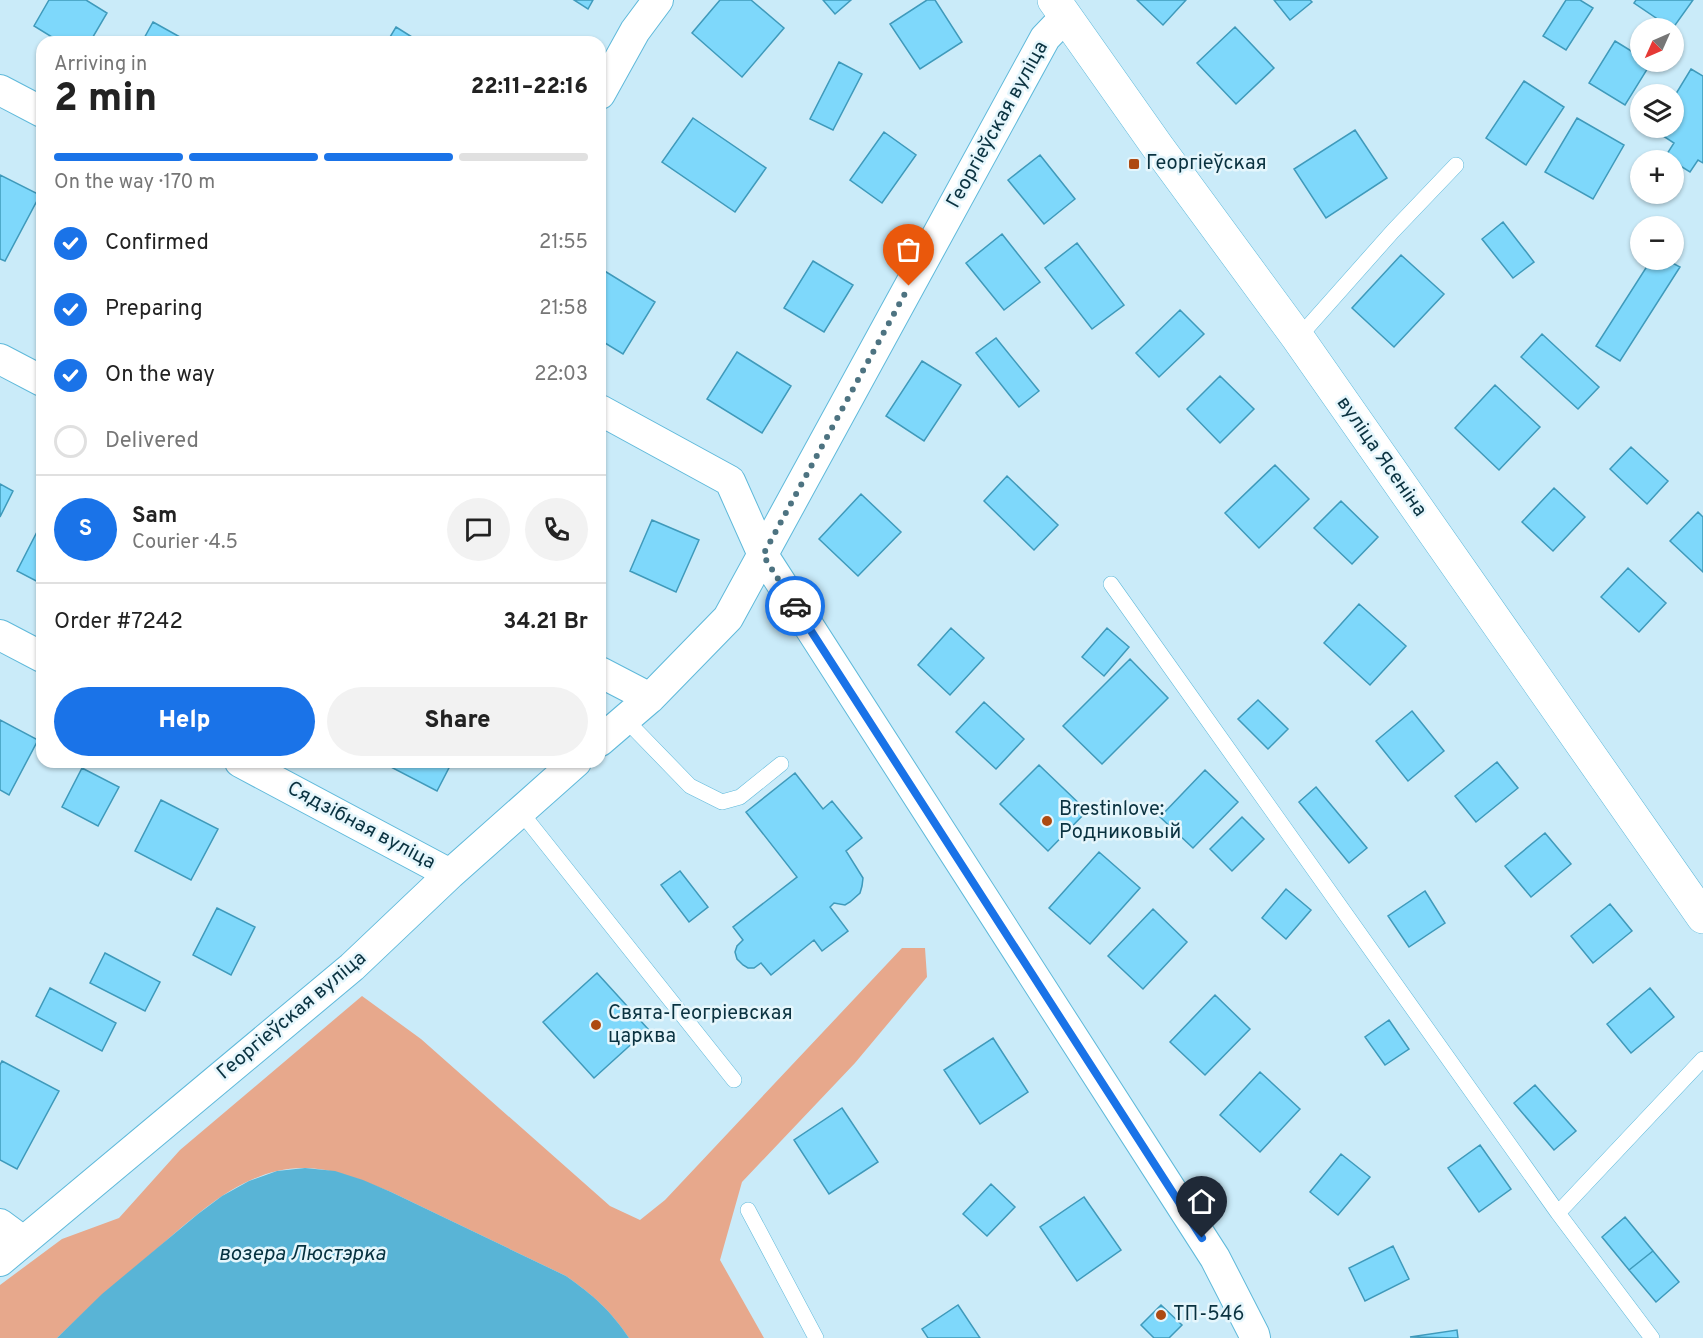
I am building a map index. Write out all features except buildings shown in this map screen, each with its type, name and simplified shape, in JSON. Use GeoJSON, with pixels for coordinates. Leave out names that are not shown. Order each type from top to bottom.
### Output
{"type":"FeatureCollection","features":[{"type":"Feature","properties":{"kind":"street"},"geometry":{"type":"LineString","coordinates":[[606,83],[635,31],[658,0]]}},
{"type":"Feature","properties":{"kind":"street","name":"вуліца Ясеніна"},"geometry":{"type":"LineString","coordinates":[[1060,8],[1156,146],[1298,338],[1703,917]]}},
{"type":"Feature","properties":{"kind":"street","name":"Георгіеўская вуліца"},"geometry":{"type":"LineString","coordinates":[[606,736],[650,698],[728,618],[1060,8]]}},
{"type":"Feature","properties":{"kind":"street"},"geometry":{"type":"LineString","coordinates":[[0,90],[36,109]]}},
{"type":"Feature","properties":{"kind":"street"},"geometry":{"type":"LineString","coordinates":[[0,359],[36,378]]}},
{"type":"Feature","properties":{"kind":"street"},"geometry":{"type":"LineString","coordinates":[[606,413],[730,481],[763,555],[1215,1258],[1255,1338]]}},
{"type":"Feature","properties":{"kind":"street"},"geometry":{"type":"LineString","coordinates":[[0,635],[36,654]]}},
{"type":"Feature","properties":{"kind":"street"},"geometry":{"type":"LineString","coordinates":[[606,675],[650,698]]}},
{"type":"Feature","properties":{"kind":"street","name":"Сядзібная вуліца"},"geometry":{"type":"LineString","coordinates":[[251,768],[450,873]]}},
{"type":"Feature","properties":{"kind":"street","name":"Георгіеўская вуліца"},"geometry":{"type":"LineString","coordinates":[[0,1261],[11,1232],[352,968],[450,873],[569,768]]}},
{"type":"Feature","properties":{"kind":"lane"},"geometry":{"type":"LineString","coordinates":[[1298,338],[1393,231],[1456,165]]}},
{"type":"Feature","properties":{"kind":"lane"},"geometry":{"type":"LineString","coordinates":[[1111,584],[1558,1213],[1652,1338]]}},
{"type":"Feature","properties":{"kind":"lane"},"geometry":{"type":"LineString","coordinates":[[625,719],[690,786],[722,802],[740,797],[781,764]]}},
{"type":"Feature","properties":{"kind":"lane"},"geometry":{"type":"LineString","coordinates":[[520,811],[734,1080]]}},
{"type":"Feature","properties":{"kind":"lane"},"geometry":{"type":"LineString","coordinates":[[1558,1213],[1703,1059]]}},
{"type":"Feature","properties":{"kind":"lane"},"geometry":{"type":"LineString","coordinates":[[748,1210],[816,1338]]}},
{"type":"Feature","properties":{"kind":"shaded area"},"geometry":{"type":"Polygon","coordinates":[[[902,948],[925,948],[927,977],[855,1063],[742,1182],[720,1260],[764,1338],[629,1338],[600,1304],[566,1276],[364,1181],[321,1169],[292,1168],[260,1176],[214,1202],[120,1280],[57,1338],[0,1338],[0,1285],[62,1239],[119,1218],[180,1150],[362,996],[421,1039],[610,1206],[640,1220],[665,1200],[902,948]]]}},
{"type":"Feature","properties":{"kind":"water","name":"возера Люстэрка"},"geometry":{"type":"Polygon","coordinates":[[[305,1168],[335,1171],[363,1180],[566,1276],[600,1304],[629,1338],[57,1338],[102,1294],[222,1196],[249,1181],[277,1171],[305,1168]]]}},
{"type":"Feature","properties":{"kind":"way so far"},"geometry":{"type":"LineString","coordinates":[[795,606],[763,555],[909,286]]}},
{"type":"Feature","properties":{"kind":"place","name":"Георгіеўская"},"geometry":{"type":"Point","coordinates":[1134,164]}},
{"type":"Feature","properties":{"kind":"place","name":"Brestinlove: Родниковый"},"geometry":{"type":"Point","coordinates":[1047,821]}},
{"type":"Feature","properties":{"kind":"place","name":"Свята-Геогріевская царква"},"geometry":{"type":"Point","coordinates":[596,1025]}},
{"type":"Feature","properties":{"kind":"place","name":"ТП-546"},"geometry":{"type":"Point","coordinates":[1161,1315]}},
{"type":"Feature","properties":{"kind":"route"},"geometry":{"type":"LineString","coordinates":[[795,606],[1202,1238]]}}]}
